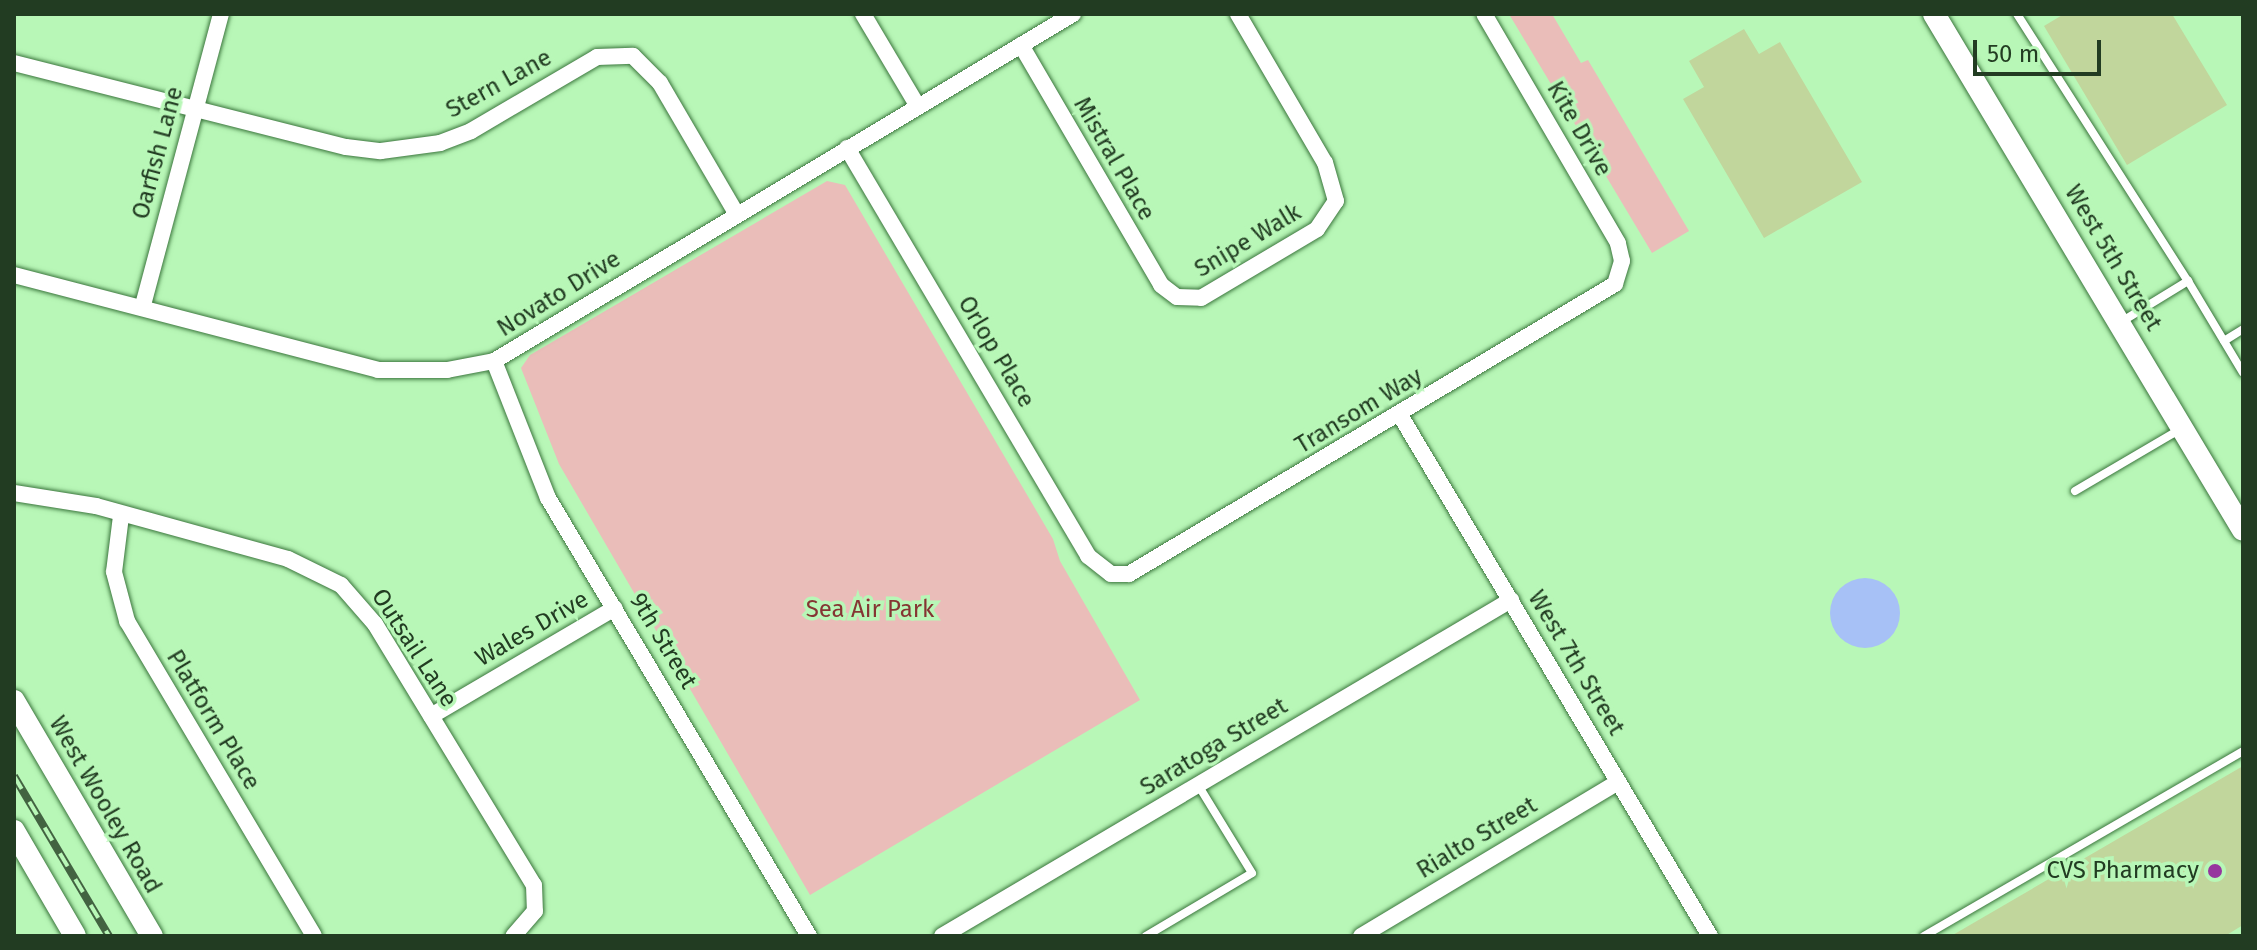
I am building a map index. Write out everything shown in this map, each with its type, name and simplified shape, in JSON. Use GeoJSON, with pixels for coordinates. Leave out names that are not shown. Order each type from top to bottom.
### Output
{"type":"FeatureCollection","features":[{"type":"Feature","properties":{"kind":"main road","name":"West 5th Street"},"geometry":{"type":"LineString","coordinates":[[1934,14],[2243,530]]}},
{"type":"Feature","properties":{"kind":"main road","name":"West Wooley Road"},"geometry":{"type":"LineString","coordinates":[[14,701],[152,936]]}},
{"type":"Feature","properties":{"kind":"main road"},"geometry":{"type":"LineString","coordinates":[[14,831],[75,936]]}},
{"type":"Feature","properties":{"kind":"street","name":"Oarfish Lane"},"geometry":{"type":"LineString","coordinates":[[143,305],[221,14]]}},
{"type":"Feature","properties":{"kind":"street"},"geometry":{"type":"LineString","coordinates":[[863,14],[917,105]]}},
{"type":"Feature","properties":{"kind":"street","name":"Novato Drive"},"geometry":{"type":"LineString","coordinates":[[14,275],[143,305],[378,370],[447,370],[494,361],[736,213],[1073,14]]}},
{"type":"Feature","properties":{"kind":"street","name":"Snipe Walk"},"geometry":{"type":"LineString","coordinates":[[1171,293],[1186,299],[1212,294],[1317,229],[1336,201],[1325,163],[1238,14]]}},
{"type":"Feature","properties":{"kind":"street","name":"Kite Drive"},"geometry":{"type":"LineString","coordinates":[[1484,14],[1618,243],[1620,272]]}},
{"type":"Feature","properties":{"kind":"street","name":"Mistral Place"},"geometry":{"type":"LineString","coordinates":[[1021,45],[1120,220],[1171,293]]}},
{"type":"Feature","properties":{"kind":"street","name":"Stern Lane"},"geometry":{"type":"LineString","coordinates":[[14,63],[346,147],[414,149],[471,131],[597,57],[633,56],[660,83],[736,213]]}},
{"type":"Feature","properties":{"kind":"street","name":"Orlop Place"},"geometry":{"type":"LineString","coordinates":[[847,148],[1088,556],[1111,574]]}},
{"type":"Feature","properties":{"kind":"street","name":"Transom Way"},"geometry":{"type":"LineString","coordinates":[[1111,574],[1144,568],[1604,295],[1620,272]]}},
{"type":"Feature","properties":{"kind":"street","name":"9th Street"},"geometry":{"type":"LineString","coordinates":[[494,361],[531,464],[809,936]]}},
{"type":"Feature","properties":{"kind":"street","name":"West 7th Street"},"geometry":{"type":"LineString","coordinates":[[1400,415],[1710,936]]}},
{"type":"Feature","properties":{"kind":"street","name":"Outsail Lane"},"geometry":{"type":"LineString","coordinates":[[14,493],[71,500],[288,559],[330,578],[375,624],[534,885],[535,911],[513,936]]}},
{"type":"Feature","properties":{"kind":"street","name":"Platform Place"},"geometry":{"type":"LineString","coordinates":[[121,516],[114,572],[127,621],[314,936]]}},
{"type":"Feature","properties":{"kind":"street","name":"Saratoga Street"},"geometry":{"type":"LineString","coordinates":[[942,936],[1511,600]]}},
{"type":"Feature","properties":{"kind":"street","name":"Wales Drive"},"geometry":{"type":"LineString","coordinates":[[431,716],[615,608]]}},
{"type":"Feature","properties":{"kind":"street","name":"Rialto Street"},"geometry":{"type":"LineString","coordinates":[[1361,936],[1618,782]]}},
{"type":"Feature","properties":{"kind":"lane"},"geometry":{"type":"LineString","coordinates":[[2017,14],[2188,281],[2243,373]]}},
{"type":"Feature","properties":{"kind":"lane"},"geometry":{"type":"LineString","coordinates":[[2121,322],[2188,281]]}},
{"type":"Feature","properties":{"kind":"lane"},"geometry":{"type":"LineString","coordinates":[[2224,341],[2243,329]]}},
{"type":"Feature","properties":{"kind":"lane"},"geometry":{"type":"LineString","coordinates":[[2075,491],[2183,427]]}},
{"type":"Feature","properties":{"kind":"lane"},"geometry":{"type":"LineString","coordinates":[[1924,936],[2243,751]]}},
{"type":"Feature","properties":{"kind":"lane"},"geometry":{"type":"LineString","coordinates":[[1146,936],[1252,873],[1198,785]]}},
{"type":"Feature","properties":{"kind":"green space"},"geometry":{"type":"Polygon","coordinates":[[[1509,14],[1552,14],[1581,63],[1588,60],[1689,231],[1652,253],[1509,14]]]}},
{"type":"Feature","properties":{"kind":"green space","name":"Sea Air Park"},"geometry":{"type":"Polygon","coordinates":[[[827,181],[845,185],[1053,539],[1060,561],[1140,700],[810,895],[559,464],[521,368],[530,355],[827,181]]]}},
{"type":"Feature","properties":{"kind":"water"},"geometry":{"type":"Polygon","coordinates":[[[1865,578],[1890,588],[1900,613],[1890,638],[1865,648],[1840,638],[1830,613],[1840,588],[1865,578]]]}},
{"type":"Feature","properties":{"kind":"building"},"geometry":{"type":"Polygon","coordinates":[[[2064,14],[2172,14],[2227,105],[2127,165],[2044,26],[2064,14]]]}},
{"type":"Feature","properties":{"kind":"building"},"geometry":{"type":"Polygon","coordinates":[[[1744,29],[1759,54],[1780,42],[1862,182],[1764,238],[1683,99],[1704,87],[1689,61],[1744,29]]]}},
{"type":"Feature","properties":{"kind":"building"},"geometry":{"type":"Polygon","coordinates":[[[2243,766],[2243,925],[2225,936],[1951,936],[2243,766]]]}},
{"type":"Feature","properties":{"kind":"railway"},"geometry":{"type":"LineString","coordinates":[[14,776],[109,936]]}},
{"type":"Feature","properties":{"kind":"place","name":"CVS Pharmacy"},"geometry":{"type":"Point","coordinates":[2215,871]}}]}
